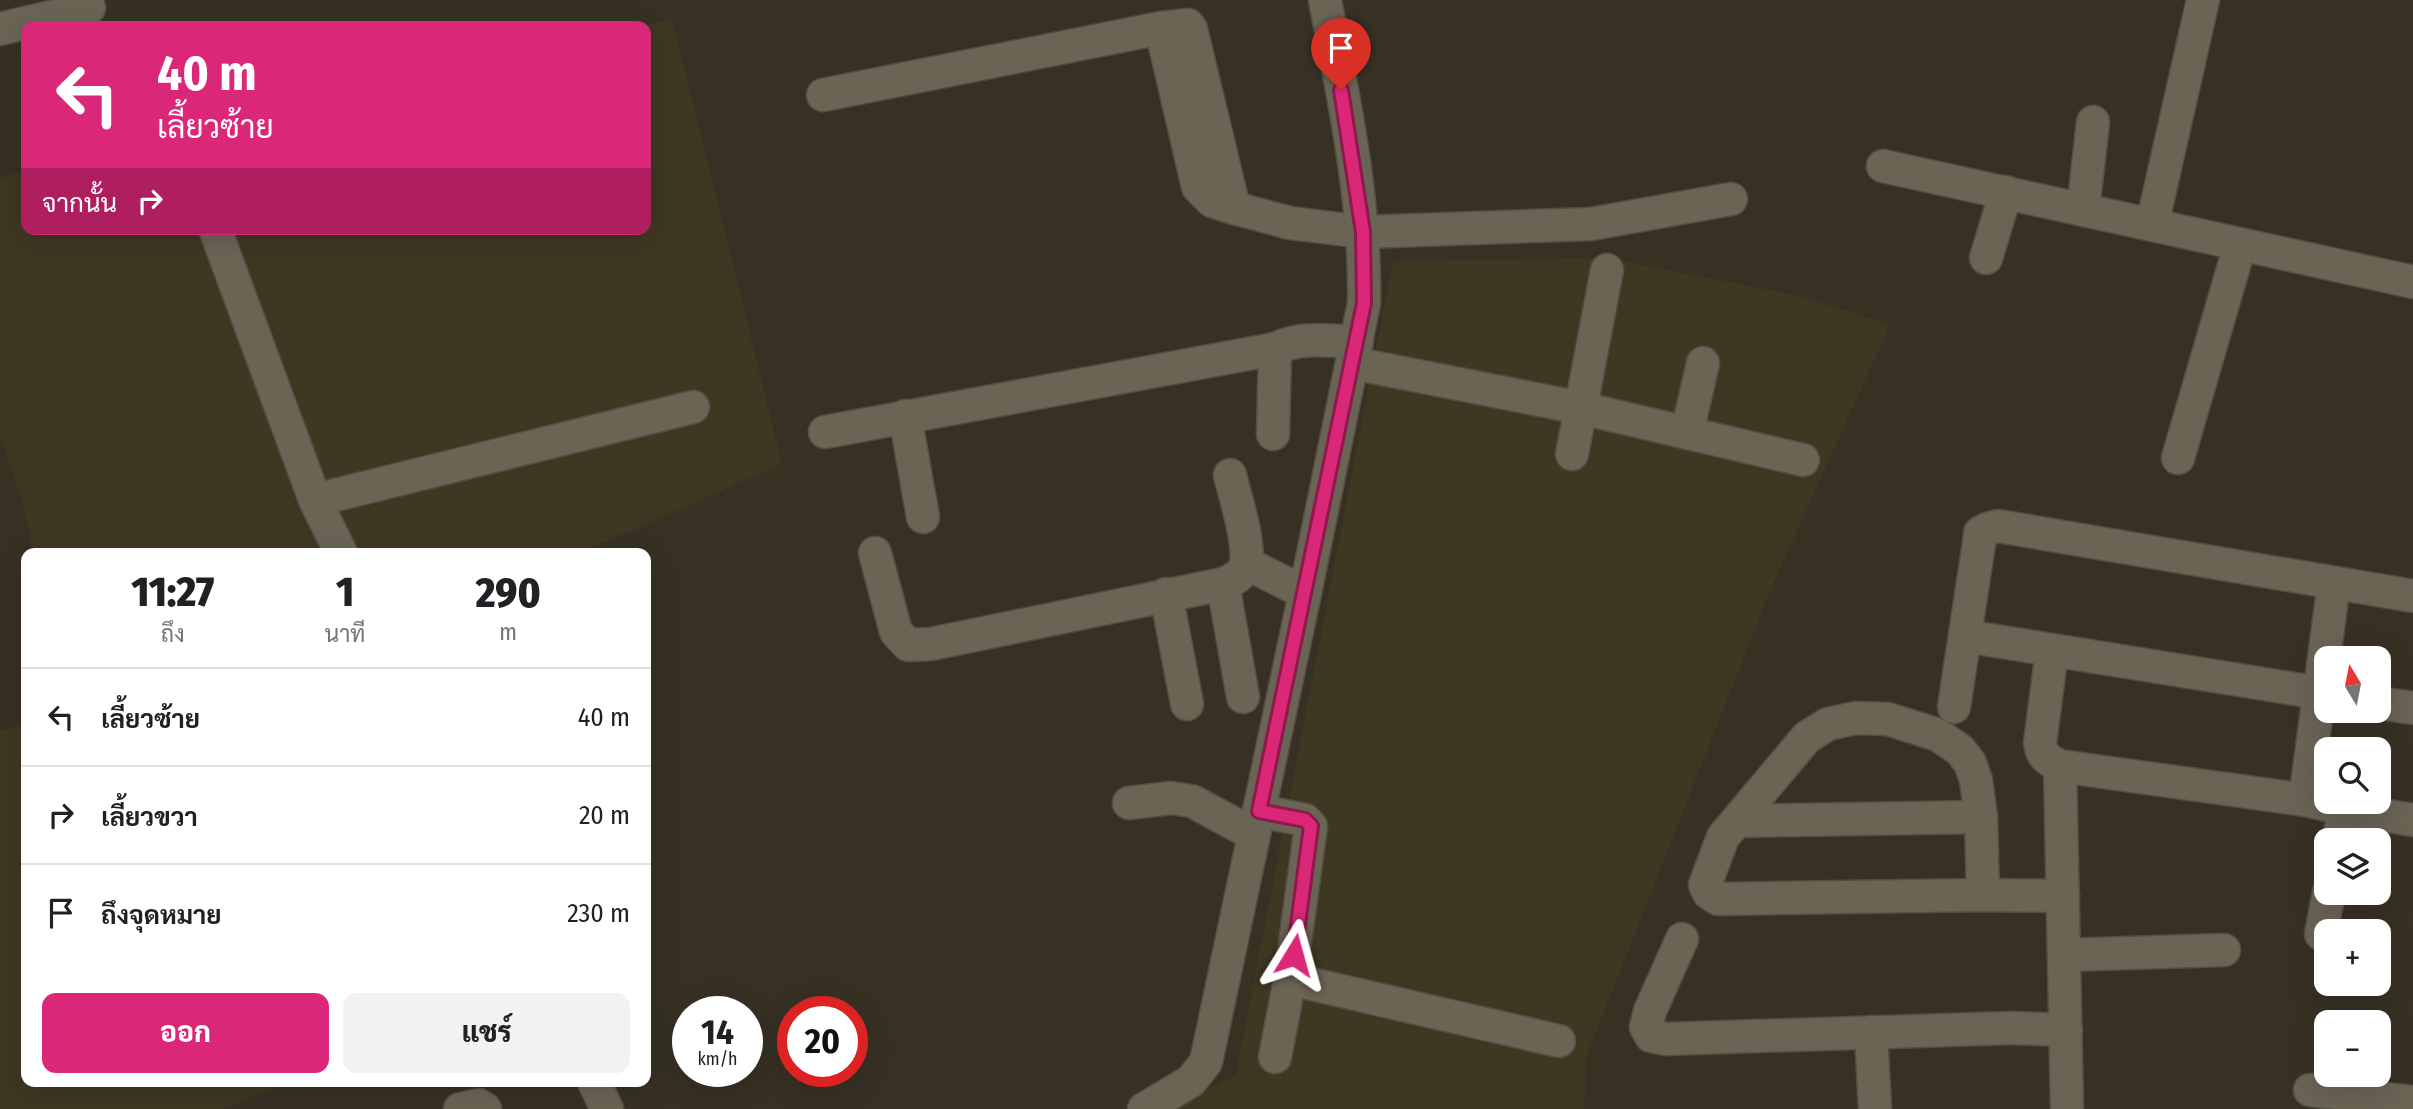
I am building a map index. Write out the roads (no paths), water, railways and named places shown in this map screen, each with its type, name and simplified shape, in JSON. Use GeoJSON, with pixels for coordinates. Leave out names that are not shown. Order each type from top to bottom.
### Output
{"type":"FeatureCollection","features":[{"type":"Feature","properties":{"kind":"street"},"geometry":{"type":"LineString","coordinates":[[1144,1109],[1191,1081],[1206,1062],[1364,303],[1363,232],[1325,0]]}},
{"type":"Feature","properties":{"kind":"street"},"geometry":{"type":"LineString","coordinates":[[2152,225],[2203,0]]}},
{"type":"Feature","properties":{"kind":"street"},"geometry":{"type":"LineString","coordinates":[[40,21],[89,11]]}},
{"type":"Feature","properties":{"kind":"street"},"geometry":{"type":"LineString","coordinates":[[0,29],[21,25]]}},
{"type":"Feature","properties":{"kind":"street"},"geometry":{"type":"LineString","coordinates":[[823,95],[1161,28],[1198,187],[1212,201],[1234,208],[1290,223],[1363,232],[1591,224],[1731,198]]}},
{"type":"Feature","properties":{"kind":"street"},"geometry":{"type":"LineString","coordinates":[[2083,210],[2093,122]]}},
{"type":"Feature","properties":{"kind":"street"},"geometry":{"type":"LineString","coordinates":[[1883,166],[2413,282]]}},
{"type":"Feature","properties":{"kind":"street"},"geometry":{"type":"LineString","coordinates":[[1986,258],[2006,192]]}},
{"type":"Feature","properties":{"kind":"street"},"geometry":{"type":"LineString","coordinates":[[217,235],[315,500],[339,548]]}},
{"type":"Feature","properties":{"kind":"street"},"geometry":{"type":"LineString","coordinates":[[2178,458],[2241,244]]}},
{"type":"Feature","properties":{"kind":"street"},"geometry":{"type":"LineString","coordinates":[[1572,454],[1607,270]]}},
{"type":"Feature","properties":{"kind":"street"},"geometry":{"type":"LineString","coordinates":[[825,432],[1275,349],[1288,342],[1301,340],[1803,460]]}},
{"type":"Feature","properties":{"kind":"street"},"geometry":{"type":"LineString","coordinates":[[1273,434],[1275,349]]}},
{"type":"Feature","properties":{"kind":"street"},"geometry":{"type":"LineString","coordinates":[[1687,433],[1703,363]]}},
{"type":"Feature","properties":{"kind":"street"},"geometry":{"type":"LineString","coordinates":[[315,500],[693,407]]}},
{"type":"Feature","properties":{"kind":"street"},"geometry":{"type":"LineString","coordinates":[[905,416],[923,517]]}},
{"type":"Feature","properties":{"kind":"street"},"geometry":{"type":"LineString","coordinates":[[875,553],[896,632],[908,645],[931,644],[1223,584],[1240,576],[1246,563],[1240,518],[1230,475]]}},
{"type":"Feature","properties":{"kind":"street"},"geometry":{"type":"LineString","coordinates":[[1954,707],[1980,533],[1998,526],[2413,596]]}},
{"type":"Feature","properties":{"kind":"street"},"geometry":{"type":"LineString","coordinates":[[1246,563],[1305,593]]}},
{"type":"Feature","properties":{"kind":"street"},"geometry":{"type":"LineString","coordinates":[[2327,646],[2334,583]]}},
{"type":"Feature","properties":{"kind":"street"},"geometry":{"type":"LineString","coordinates":[[1223,584],[1242,697]]}},
{"type":"Feature","properties":{"kind":"street"},"geometry":{"type":"LineString","coordinates":[[1166,594],[1186,704]]}},
{"type":"Feature","properties":{"kind":"street"},"geometry":{"type":"LineString","coordinates":[[1965,636],[2314,693]]}},
{"type":"Feature","properties":{"kind":"street"},"geometry":{"type":"LineString","coordinates":[[2052,651],[2040,743],[2041,752],[2046,759],[2060,765],[2314,802]]}},
{"type":"Feature","properties":{"kind":"street"},"geometry":{"type":"LineString","coordinates":[[2391,705],[2413,708]]}},
{"type":"Feature","properties":{"kind":"street"},"geometry":{"type":"LineString","coordinates":[[1983,895],[1981,817],[1976,780],[1970,762],[1960,750],[1938,735],[1888,719],[1856,718],[1828,724],[1807,737],[1723,838],[1705,885],[1709,893],[1718,899],[2063,896]]}},
{"type":"Feature","properties":{"kind":"street"},"geometry":{"type":"LineString","coordinates":[[2305,800],[2317,723]]}},
{"type":"Feature","properties":{"kind":"street"},"geometry":{"type":"LineString","coordinates":[[2060,765],[2067,1109]]}},
{"type":"Feature","properties":{"kind":"street"},"geometry":{"type":"LineString","coordinates":[[1129,803],[1171,798],[1192,801],[1256,822],[1305,820],[1311,826],[1290,979],[1275,1057]]}},
{"type":"Feature","properties":{"kind":"street"},"geometry":{"type":"LineString","coordinates":[[2372,814],[2413,820]]}},
{"type":"Feature","properties":{"kind":"street"},"geometry":{"type":"LineString","coordinates":[[1737,821],[1981,817]]}},
{"type":"Feature","properties":{"kind":"street"},"geometry":{"type":"LineString","coordinates":[[1682,939],[1650,1011],[1646,1027],[1651,1035],[1666,1038],[2010,1028],[2066,1030]]}},
{"type":"Feature","properties":{"kind":"street"},"geometry":{"type":"LineString","coordinates":[[2064,955],[2224,950]]}},
{"type":"Feature","properties":{"kind":"street"},"geometry":{"type":"LineString","coordinates":[[1290,979],[1559,1041]]}},
{"type":"Feature","properties":{"kind":"street"},"geometry":{"type":"LineString","coordinates":[[1871,1032],[1875,1109]]}},
{"type":"Feature","properties":{"kind":"street"},"geometry":{"type":"LineString","coordinates":[[596,1087],[607,1109]]}},
{"type":"Feature","properties":{"kind":"street"},"geometry":{"type":"LineString","coordinates":[[2310,1090],[2413,1102]]}},
{"type":"Feature","properties":{"kind":"street"},"geometry":{"type":"LineString","coordinates":[[460,1109],[479,1105],[485,1109]]}}]}
